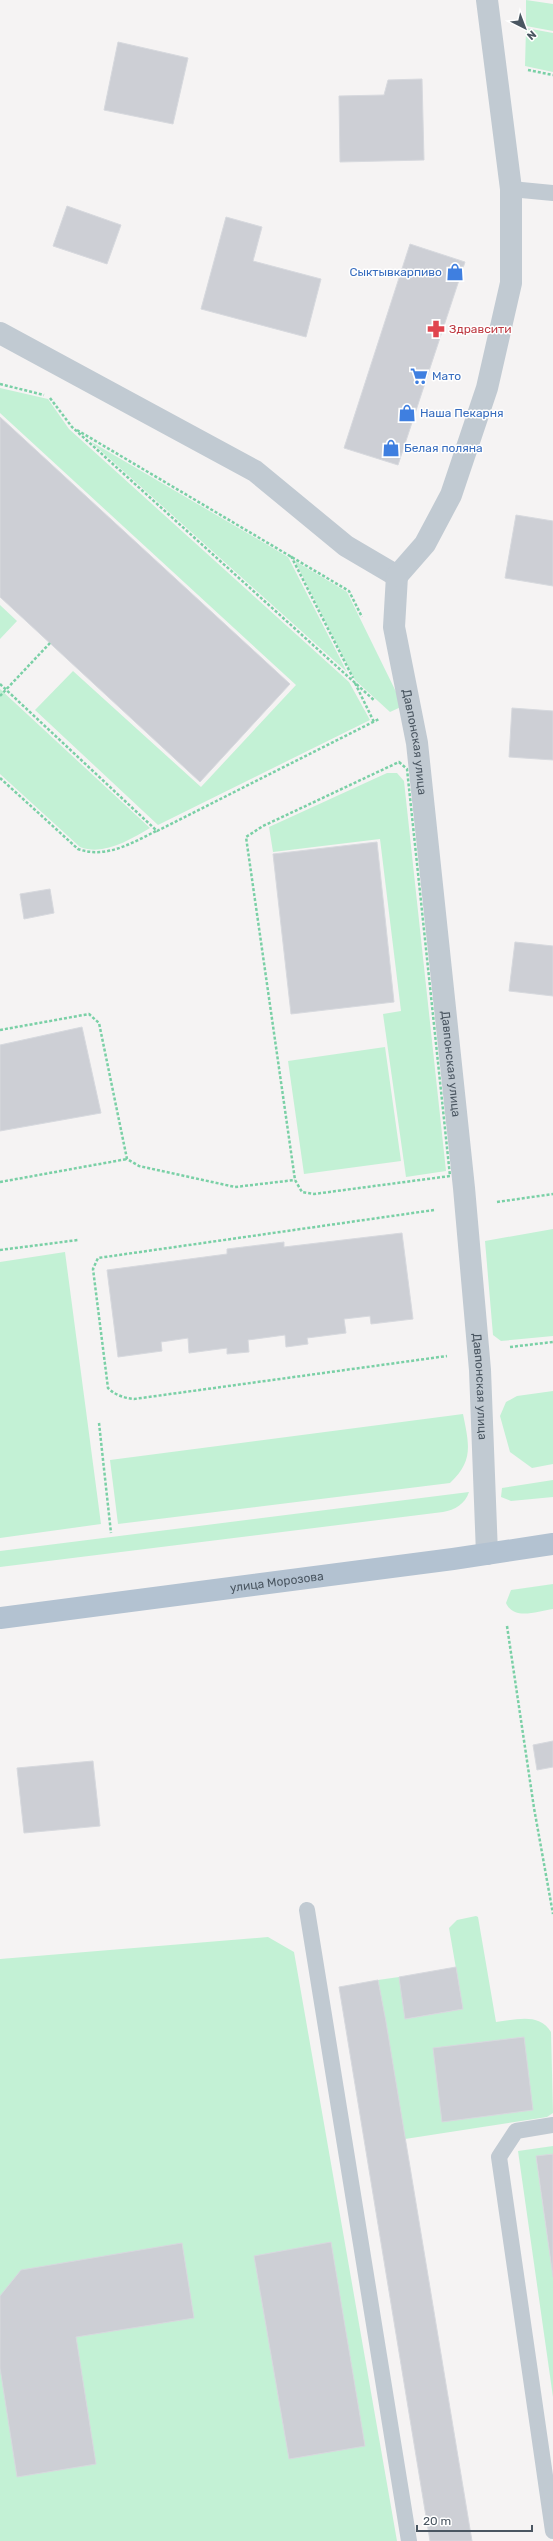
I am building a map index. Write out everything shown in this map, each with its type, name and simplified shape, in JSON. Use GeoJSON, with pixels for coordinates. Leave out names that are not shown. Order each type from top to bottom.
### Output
{"type":"FeatureCollection","features":[{"type":"Feature","properties":{"kind":"main road","name":"улица Морозова"},"geometry":{"type":"LineString","coordinates":[[0,1618],[553,1544]]}},
{"type":"Feature","properties":{"kind":"street"},"geometry":{"type":"LineString","coordinates":[[0,333],[255,471],[346,546],[397,576],[425,544],[451,495],[487,388],[511,284],[511,189],[487,0]]}},
{"type":"Feature","properties":{"kind":"street","name":"Давпонская улица"},"geometry":{"type":"LineString","coordinates":[[397,576],[394,627],[417,743],[465,1206],[478,1352],[487,1554]]}},
{"type":"Feature","properties":{"kind":"lane"},"geometry":{"type":"LineString","coordinates":[[511,189],[553,193]]}},
{"type":"Feature","properties":{"kind":"lane"},"geometry":{"type":"LineString","coordinates":[[307,1910],[409,2541]]}},
{"type":"Feature","properties":{"kind":"lane"},"geometry":{"type":"LineString","coordinates":[[553,2125],[516,2131],[499,2157],[553,2531]]}},
{"type":"Feature","properties":{"kind":"path"},"geometry":{"type":"LineString","coordinates":[[0,384],[49,396],[72,427],[390,714]]}},
{"type":"Feature","properties":{"kind":"path"},"geometry":{"type":"LineString","coordinates":[[72,427],[349,591],[366,625]]}},
{"type":"Feature","properties":{"kind":"path"},"geometry":{"type":"LineString","coordinates":[[291,556],[374,722]]}},
{"type":"Feature","properties":{"kind":"path"},"geometry":{"type":"LineString","coordinates":[[0,696],[50,643]]}},
{"type":"Feature","properties":{"kind":"path"},"geometry":{"type":"LineString","coordinates":[[0,684],[157,831]]}},
{"type":"Feature","properties":{"kind":"path"},"geometry":{"type":"LineString","coordinates":[[0,778],[78,849],[90,853],[126,847],[409,704]]}},
{"type":"Feature","properties":{"kind":"path"},"geometry":{"type":"LineString","coordinates":[[399,762],[407,769],[450,1176],[314,1194],[302,1192],[295,1180],[280,1066],[246,838],[263,826],[399,762]]}},
{"type":"Feature","properties":{"kind":"path"},"geometry":{"type":"LineString","coordinates":[[0,1030],[89,1014],[99,1023],[127,1159]]}},
{"type":"Feature","properties":{"kind":"path"},"geometry":{"type":"LineString","coordinates":[[0,1182],[127,1159],[139,1166],[235,1187],[295,1180]]}},
{"type":"Feature","properties":{"kind":"path"},"geometry":{"type":"LineString","coordinates":[[553,1194],[98,1258],[93,1269],[108,1388],[125,1398],[134,1399],[553,1342]]}},
{"type":"Feature","properties":{"kind":"path"},"geometry":{"type":"LineString","coordinates":[[0,1250],[78,1240]]}},
{"type":"Feature","properties":{"kind":"path"},"geometry":{"type":"LineString","coordinates":[[99,1423],[111,1533]]}},
{"type":"Feature","properties":{"kind":"path"},"geometry":{"type":"LineString","coordinates":[[507,1626],[534,1808],[553,1914]]}},
{"type":"Feature","properties":{"kind":"green space"},"geometry":{"type":"Polygon","coordinates":[[[526,0],[553,4],[553,31],[526,26],[526,0]]]}},
{"type":"Feature","properties":{"kind":"green space"},"geometry":{"type":"Polygon","coordinates":[[[526,28],[553,33],[553,72],[525,66],[526,28]]]}},
{"type":"Feature","properties":{"kind":"green space"},"geometry":{"type":"Polygon","coordinates":[[[0,388],[48,399],[69,429],[349,682],[370,720],[158,825],[35,710],[73,671],[201,787],[296,685],[0,413],[0,388]]]}},
{"type":"Feature","properties":{"kind":"green space"},"geometry":{"type":"Polygon","coordinates":[[[90,441],[288,557],[347,672],[90,441]]]}},
{"type":"Feature","properties":{"kind":"green space"},"geometry":{"type":"Polygon","coordinates":[[[295,561],[347,592],[403,706],[390,712],[355,680],[295,561]]]}},
{"type":"Feature","properties":{"kind":"green space"},"geometry":{"type":"Polygon","coordinates":[[[0,605],[17,621],[0,639],[0,605]]]}},
{"type":"Feature","properties":{"kind":"green space"},"geometry":{"type":"Polygon","coordinates":[[[0,689],[150,828],[125,842],[107,848],[98,850],[80,847],[0,774],[0,689]]]}},
{"type":"Feature","properties":{"kind":"green space"},"geometry":{"type":"Polygon","coordinates":[[[387,773],[397,773],[404,781],[446,1171],[406,1177],[383,1014],[401,1011],[380,839],[273,852],[269,827],[387,773]]]}},
{"type":"Feature","properties":{"kind":"green space"},"geometry":{"type":"Polygon","coordinates":[[[385,1047],[401,1161],[304,1174],[288,1061],[385,1047]]]}},
{"type":"Feature","properties":{"kind":"green space"},"geometry":{"type":"Polygon","coordinates":[[[553,1229],[553,1336],[501,1341],[493,1335],[485,1241],[553,1229]]]}},
{"type":"Feature","properties":{"kind":"green space"},"geometry":{"type":"Polygon","coordinates":[[[65,1252],[101,1524],[0,1538],[0,1262],[65,1252]]]}},
{"type":"Feature","properties":{"kind":"green space"},"geometry":{"type":"Polygon","coordinates":[[[553,1391],[553,1464],[532,1468],[510,1452],[500,1416],[506,1402],[517,1396],[553,1391]]]}},
{"type":"Feature","properties":{"kind":"green space"},"geometry":{"type":"Polygon","coordinates":[[[463,1414],[467,1434],[468,1452],[463,1467],[450,1483],[118,1524],[110,1460],[463,1414]]]}},
{"type":"Feature","properties":{"kind":"green space"},"geometry":{"type":"Polygon","coordinates":[[[553,1480],[553,1497],[511,1501],[501,1497],[502,1488],[553,1480]]]}},
{"type":"Feature","properties":{"kind":"green space"},"geometry":{"type":"Polygon","coordinates":[[[469,1492],[465,1500],[459,1506],[452,1510],[443,1512],[0,1567],[0,1551],[469,1492]]]}},
{"type":"Feature","properties":{"kind":"green space"},"geometry":{"type":"Polygon","coordinates":[[[553,1584],[553,1609],[526,1614],[514,1612],[506,1603],[511,1590],[553,1584]]]}},
{"type":"Feature","properties":{"kind":"green space"},"geometry":{"type":"Polygon","coordinates":[[[476,1916],[478,1917],[496,2022],[519,2019],[533,2020],[546,2026],[551,2032],[553,2113],[547,2117],[405,2139],[378,1980],[399,1977],[406,2019],[463,2009],[449,1928],[457,1920],[476,1916]]]}},
{"type":"Feature","properties":{"kind":"green space"},"geometry":{"type":"Polygon","coordinates":[[[268,1937],[294,1952],[397,2541],[0,2541],[0,1959],[268,1937]]]}},
{"type":"Feature","properties":{"kind":"green space"},"geometry":{"type":"Polygon","coordinates":[[[553,2146],[553,2154],[536,2157],[553,2277],[553,2397],[518,2151],[553,2146]]]}},
{"type":"Feature","properties":{"kind":"building"},"geometry":{"type":"Polygon","coordinates":[[[118,42],[188,58],[173,124],[104,110],[118,42]]]}},
{"type":"Feature","properties":{"kind":"building"},"geometry":{"type":"Polygon","coordinates":[[[422,79],[424,160],[340,162],[339,96],[384,95],[388,80],[422,79]]]}},
{"type":"Feature","properties":{"kind":"building"},"geometry":{"type":"Polygon","coordinates":[[[67,206],[121,225],[107,264],[53,246],[67,206]]]}},
{"type":"Feature","properties":{"kind":"building"},"geometry":{"type":"Polygon","coordinates":[[[226,217],[262,227],[253,261],[321,279],[306,337],[201,309],[226,217]]]}},
{"type":"Feature","properties":{"kind":"building"},"geometry":{"type":"Polygon","coordinates":[[[410,244],[465,262],[398,465],[344,448],[410,244]]]}},
{"type":"Feature","properties":{"kind":"building"},"geometry":{"type":"Polygon","coordinates":[[[0,417],[290,684],[200,782],[0,597],[0,417]]]}},
{"type":"Feature","properties":{"kind":"building"},"geometry":{"type":"Polygon","coordinates":[[[516,515],[553,521],[553,586],[505,578],[516,515]]]}},
{"type":"Feature","properties":{"kind":"building"},"geometry":{"type":"Polygon","coordinates":[[[512,708],[553,711],[553,760],[509,757],[512,708]]]}},
{"type":"Feature","properties":{"kind":"building"},"geometry":{"type":"Polygon","coordinates":[[[377,842],[394,1002],[291,1014],[273,854],[377,842]]]}},
{"type":"Feature","properties":{"kind":"building"},"geometry":{"type":"Polygon","coordinates":[[[50,889],[54,913],[24,919],[20,894],[50,889]]]}},
{"type":"Feature","properties":{"kind":"building"},"geometry":{"type":"Polygon","coordinates":[[[515,942],[553,946],[553,996],[509,991],[515,942]]]}},
{"type":"Feature","properties":{"kind":"building"},"geometry":{"type":"Polygon","coordinates":[[[82,1027],[101,1113],[0,1131],[0,1045],[82,1027]]]}},
{"type":"Feature","properties":{"kind":"building"},"geometry":{"type":"Polygon","coordinates":[[[402,1233],[413,1319],[371,1324],[370,1316],[344,1319],[346,1333],[307,1338],[308,1344],[286,1347],[285,1335],[248,1340],[249,1352],[227,1354],[227,1348],[189,1353],[188,1338],[161,1342],[162,1351],[118,1357],[107,1270],[227,1254],[227,1249],[284,1242],[284,1247],[402,1233]]]}},
{"type":"Feature","properties":{"kind":"building"},"geometry":{"type":"Polygon","coordinates":[[[553,1741],[553,1767],[537,1770],[533,1745],[553,1741]]]}},
{"type":"Feature","properties":{"kind":"building"},"geometry":{"type":"Polygon","coordinates":[[[93,1761],[100,1826],[24,1833],[17,1768],[93,1761]]]}},
{"type":"Feature","properties":{"kind":"building"},"geometry":{"type":"Polygon","coordinates":[[[456,1967],[463,2009],[405,2019],[399,1977],[456,1967]]]}},
{"type":"Feature","properties":{"kind":"building"},"geometry":{"type":"Polygon","coordinates":[[[378,1980],[472,2541],[430,2541],[339,1987],[378,1980]]]}},
{"type":"Feature","properties":{"kind":"building"},"geometry":{"type":"Polygon","coordinates":[[[524,2037],[533,2110],[442,2122],[433,2048],[524,2037]]]}},
{"type":"Feature","properties":{"kind":"building"},"geometry":{"type":"Polygon","coordinates":[[[553,2154],[553,2277],[536,2156],[553,2154]]]}},
{"type":"Feature","properties":{"kind":"building"},"geometry":{"type":"Polygon","coordinates":[[[331,2242],[365,2446],[289,2459],[254,2256],[331,2242]]]}},
{"type":"Feature","properties":{"kind":"building"},"geometry":{"type":"Polygon","coordinates":[[[182,2243],[194,2318],[76,2337],[96,2464],[17,2477],[0,2368],[0,2296],[21,2270],[182,2243]]]}},
{"type":"Feature","properties":{"kind":"place","name":"Сыктывкарпиво"},"geometry":{"type":"Point","coordinates":[455,272]}},
{"type":"Feature","properties":{"kind":"place","name":"Здравсити"},"geometry":{"type":"Point","coordinates":[436,329]}},
{"type":"Feature","properties":{"kind":"place","name":"Мато"},"geometry":{"type":"Point","coordinates":[419,376]}},
{"type":"Feature","properties":{"kind":"place","name":"Наша Пекарня"},"geometry":{"type":"Point","coordinates":[407,413]}},
{"type":"Feature","properties":{"kind":"place","name":"Белая поляна"},"geometry":{"type":"Point","coordinates":[391,448]}}]}
